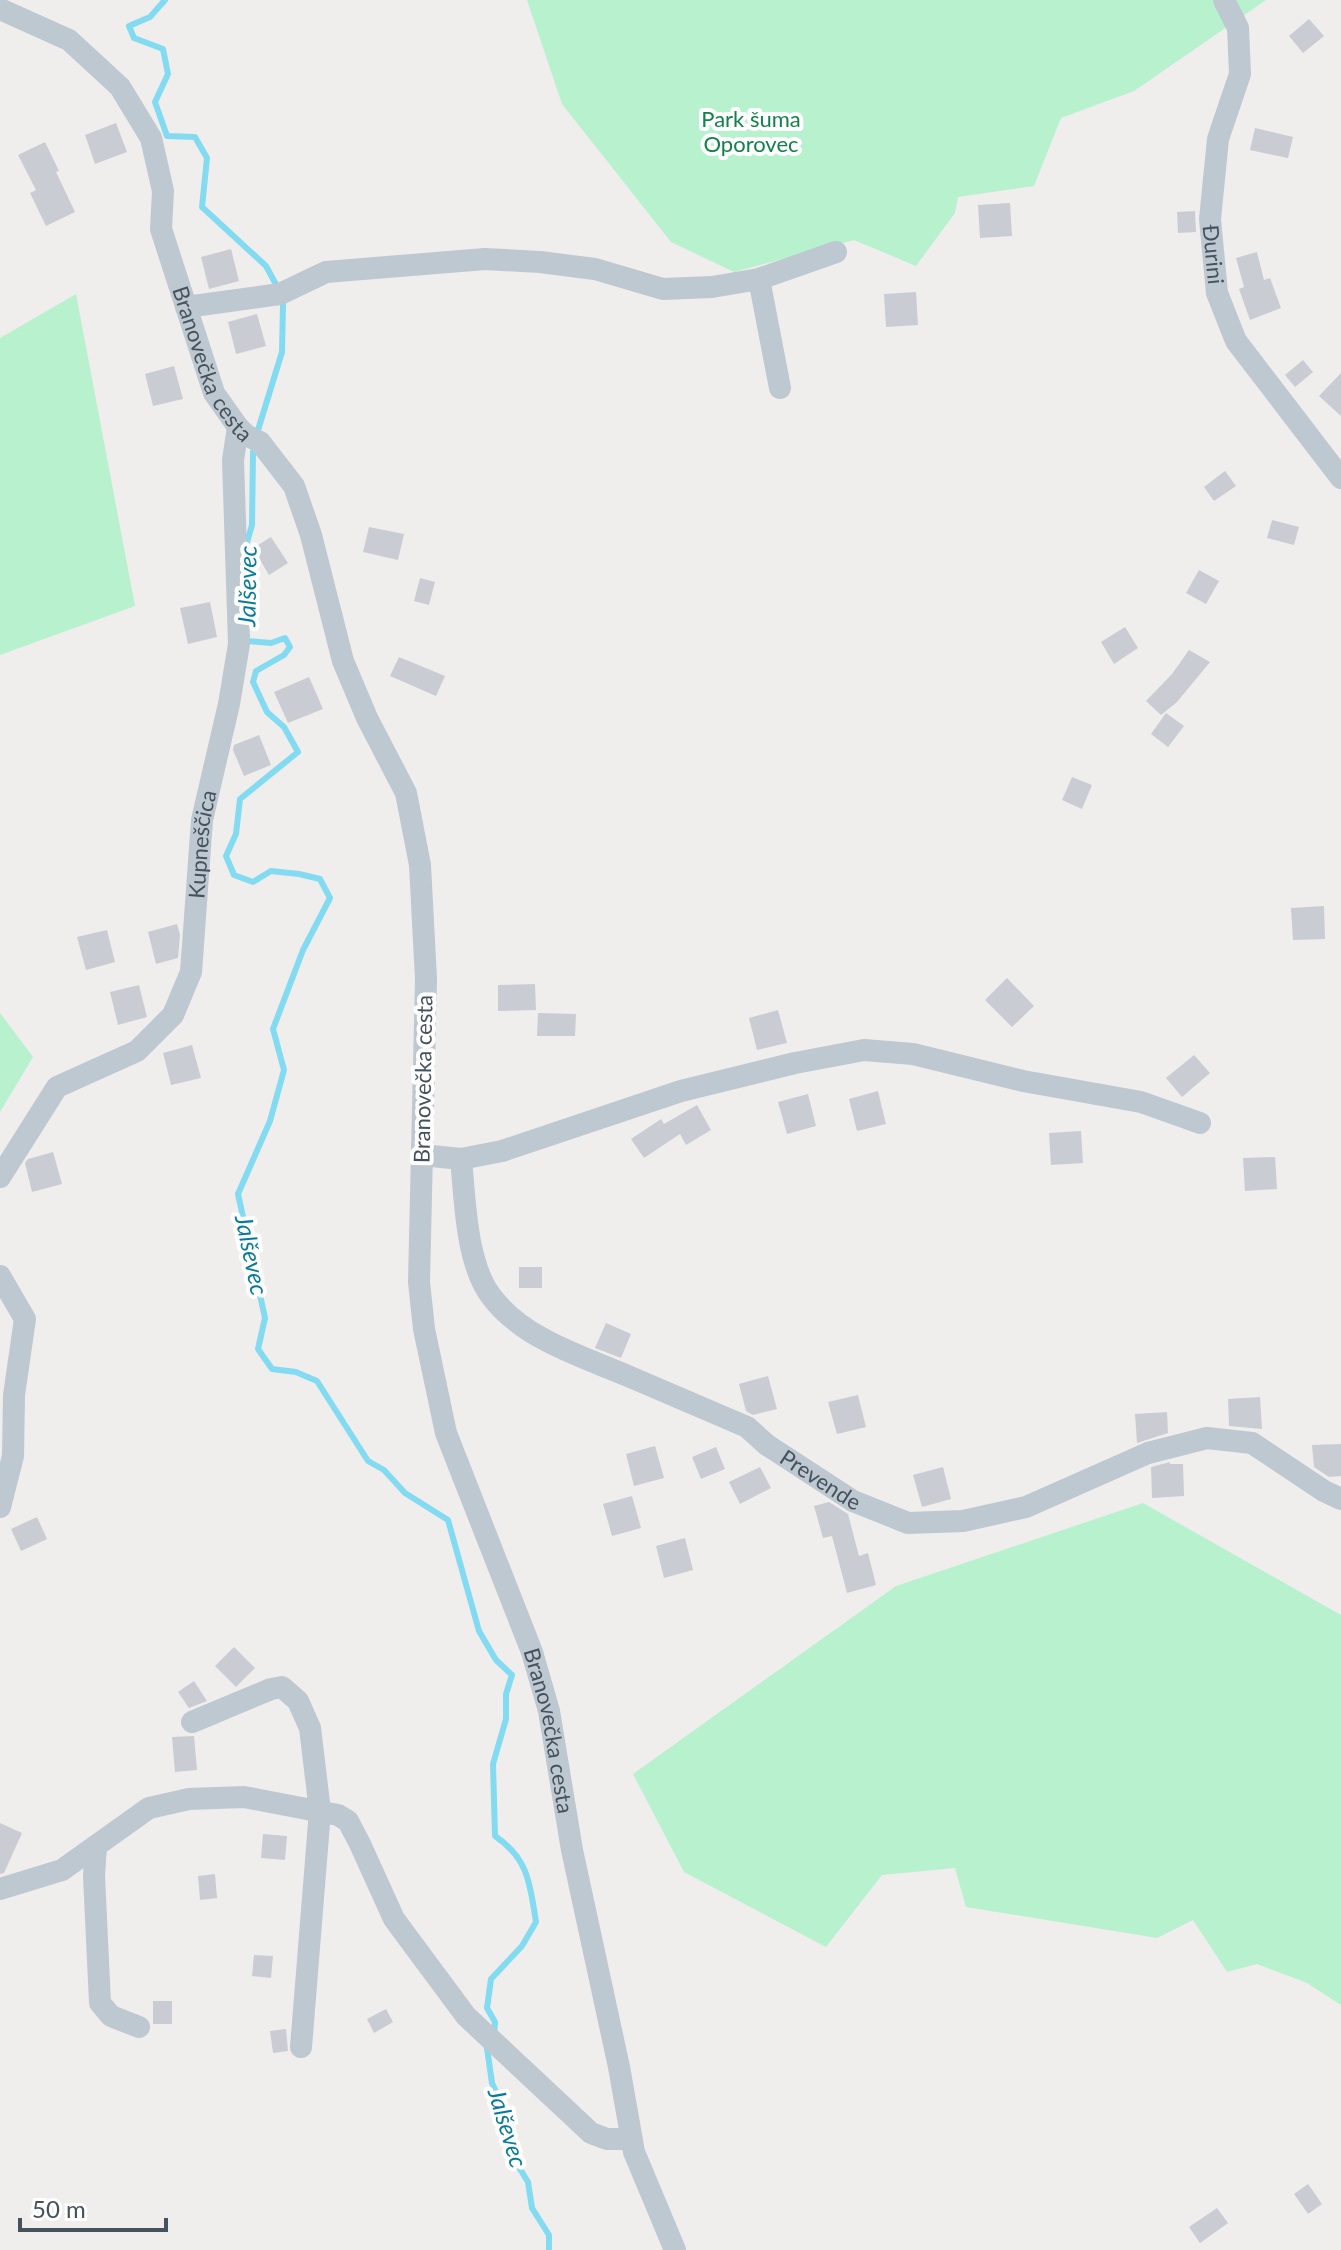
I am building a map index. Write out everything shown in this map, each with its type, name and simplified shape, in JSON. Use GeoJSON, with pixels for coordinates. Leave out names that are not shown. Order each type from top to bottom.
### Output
{"type":"FeatureCollection","features":[{"type":"Feature","properties":{"kind":"street","name":"Đurini"},"geometry":{"type":"LineString","coordinates":[[1224,0],[1238,28],[1240,74],[1218,139],[1210,219],[1217,293],[1236,341],[1341,478]]}},
{"type":"Feature","properties":{"kind":"street","name":"Branovečka cesta"},"geometry":{"type":"LineString","coordinates":[[0,9],[69,40],[120,87],[151,138],[163,191],[161,229],[214,393],[294,486],[311,535],[343,661],[367,718],[406,793],[420,865],[426,979],[419,1282],[424,1329],[446,1433],[532,1652],[549,1711],[572,1850],[634,2152],[675,2250]]}},
{"type":"Feature","properties":{"kind":"street"},"geometry":{"type":"LineString","coordinates":[[186,307],[280,294],[326,272],[485,259],[595,269],[663,289],[712,287],[759,279],[836,252]]}},
{"type":"Feature","properties":{"kind":"street"},"geometry":{"type":"LineString","coordinates":[[759,279],[780,388]]}},
{"type":"Feature","properties":{"kind":"street","name":"Kupneščica"},"geometry":{"type":"LineString","coordinates":[[0,1177],[57,1087],[137,1051],[173,1015],[191,972],[202,820],[229,704],[239,644],[233,460],[248,435]]}},
{"type":"Feature","properties":{"kind":"street"},"geometry":{"type":"LineString","coordinates":[[422,1155],[461,1159],[502,1151],[681,1091],[864,1050],[913,1054],[1023,1081],[1141,1102],[1200,1123]]}},
{"type":"Feature","properties":{"kind":"street","name":"Prevende"},"geometry":{"type":"LineString","coordinates":[[461,1159],[466,1213],[475,1260],[490,1295],[526,1329],[575,1354],[747,1427],[767,1445],[853,1501],[908,1523],[963,1521],[1026,1507],[1148,1453],[1207,1438],[1252,1443],[1341,1499]]}},
{"type":"Feature","properties":{"kind":"street"},"geometry":{"type":"LineString","coordinates":[[0,1276],[25,1319],[14,1395],[13,1456],[0,1507]]}},
{"type":"Feature","properties":{"kind":"street"},"geometry":{"type":"LineString","coordinates":[[192,1722],[282,1687],[298,1701],[310,1728],[320,1811],[301,2047]]}},
{"type":"Feature","properties":{"kind":"street"},"geometry":{"type":"LineString","coordinates":[[0,1889],[62,1870],[149,1808],[189,1799],[244,1797],[320,1811],[348,1821],[394,1919],[466,2016],[591,2133],[607,2139],[631,2139]]}},
{"type":"Feature","properties":{"kind":"street"},"geometry":{"type":"LineString","coordinates":[[96,1846],[94,1876],[100,2003],[111,2016],[139,2027]]}},
{"type":"Feature","properties":{"kind":"green space","name":"Park šuma Oporovec"},"geometry":{"type":"Polygon","coordinates":[[[527,0],[1266,0],[1134,91],[1061,118],[1034,186],[958,197],[955,213],[916,266],[854,240],[734,272],[671,242],[562,104],[527,0]]]}},
{"type":"Feature","properties":{"kind":"green space"},"geometry":{"type":"Polygon","coordinates":[[[76,294],[135,606],[0,655],[0,338],[76,294]]]}},
{"type":"Feature","properties":{"kind":"green space"},"geometry":{"type":"Polygon","coordinates":[[[0,1013],[33,1057],[0,1112],[0,1013]]]}},
{"type":"Feature","properties":{"kind":"green space"},"geometry":{"type":"Polygon","coordinates":[[[1143,1503],[1341,1615],[1341,2005],[1307,1983],[1257,1964],[1227,1972],[1193,1920],[1157,1938],[966,1907],[955,1868],[882,1875],[826,1947],[684,1872],[633,1774],[896,1586],[1143,1503]]]}},
{"type":"Feature","properties":{"kind":"building"},"geometry":{"type":"Polygon","coordinates":[[[1309,19],[1324,36],[1303,53],[1289,36],[1309,19]]]}},
{"type":"Feature","properties":{"kind":"building"},"geometry":{"type":"Polygon","coordinates":[[[116,123],[127,152],[95,164],[85,135],[116,123]]]}},
{"type":"Feature","properties":{"kind":"building"},"geometry":{"type":"Polygon","coordinates":[[[1255,128],[1293,137],[1288,158],[1250,150],[1255,128]]]}},
{"type":"Feature","properties":{"kind":"building"},"geometry":{"type":"Polygon","coordinates":[[[45,142],[75,212],[46,226],[30,193],[36,190],[18,155],[45,142]]]}},
{"type":"Feature","properties":{"kind":"building"},"geometry":{"type":"Polygon","coordinates":[[[1010,203],[1012,236],[980,238],[978,205],[1010,203]]]}},
{"type":"Feature","properties":{"kind":"building"},"geometry":{"type":"Polygon","coordinates":[[[1195,211],[1196,232],[1178,233],[1177,212],[1195,211]]]}},
{"type":"Feature","properties":{"kind":"building"},"geometry":{"type":"Polygon","coordinates":[[[231,249],[239,281],[209,289],[201,257],[231,249]]]}},
{"type":"Feature","properties":{"kind":"building"},"geometry":{"type":"Polygon","coordinates":[[[1257,252],[1264,280],[1270,278],[1281,308],[1250,320],[1239,289],[1244,287],[1236,258],[1257,252]]]}},
{"type":"Feature","properties":{"kind":"building"},"geometry":{"type":"Polygon","coordinates":[[[916,292],[918,325],[886,327],[884,294],[916,292]]]}},
{"type":"Feature","properties":{"kind":"building"},"geometry":{"type":"Polygon","coordinates":[[[257,314],[266,346],[236,354],[228,322],[257,314]]]}},
{"type":"Feature","properties":{"kind":"building"},"geometry":{"type":"Polygon","coordinates":[[[1303,360],[1313,372],[1295,387],[1285,375],[1303,360]]]}},
{"type":"Feature","properties":{"kind":"building"},"geometry":{"type":"Polygon","coordinates":[[[174,366],[183,399],[153,406],[145,374],[174,366]]]}},
{"type":"Feature","properties":{"kind":"building"},"geometry":{"type":"Polygon","coordinates":[[[1341,373],[1341,416],[1319,396],[1341,373]]]}},
{"type":"Feature","properties":{"kind":"building"},"geometry":{"type":"Polygon","coordinates":[[[1225,471],[1236,486],[1214,501],[1204,487],[1225,471]]]}},
{"type":"Feature","properties":{"kind":"building"},"geometry":{"type":"Polygon","coordinates":[[[1272,520],[1299,527],[1294,545],[1267,538],[1272,520]]]}},
{"type":"Feature","properties":{"kind":"building"},"geometry":{"type":"Polygon","coordinates":[[[369,527],[404,534],[398,560],[363,552],[369,527]]]}},
{"type":"Feature","properties":{"kind":"building"},"geometry":{"type":"Polygon","coordinates":[[[271,537],[288,563],[269,575],[253,548],[271,537]]]}},
{"type":"Feature","properties":{"kind":"building"},"geometry":{"type":"Polygon","coordinates":[[[1199,570],[1219,581],[1206,604],[1186,593],[1199,570]]]}},
{"type":"Feature","properties":{"kind":"building"},"geometry":{"type":"Polygon","coordinates":[[[420,578],[435,582],[429,605],[414,601],[420,578]]]}},
{"type":"Feature","properties":{"kind":"building"},"geometry":{"type":"Polygon","coordinates":[[[210,602],[217,637],[188,644],[180,608],[210,602]]]}},
{"type":"Feature","properties":{"kind":"building"},"geometry":{"type":"Polygon","coordinates":[[[1125,627],[1138,648],[1114,664],[1101,642],[1125,627]]]}},
{"type":"Feature","properties":{"kind":"building"},"geometry":{"type":"Polygon","coordinates":[[[1189,650],[1210,662],[1177,702],[1161,715],[1146,701],[1172,674],[1189,650]]]}},
{"type":"Feature","properties":{"kind":"building"},"geometry":{"type":"Polygon","coordinates":[[[399,657],[445,676],[436,696],[390,676],[399,657]]]}},
{"type":"Feature","properties":{"kind":"building"},"geometry":{"type":"Polygon","coordinates":[[[309,677],[323,709],[288,723],[274,692],[309,677]]]}},
{"type":"Feature","properties":{"kind":"building"},"geometry":{"type":"Polygon","coordinates":[[[1166,713],[1184,726],[1168,747],[1151,734],[1166,713]]]}},
{"type":"Feature","properties":{"kind":"building"},"geometry":{"type":"Polygon","coordinates":[[[259,735],[271,765],[244,776],[233,750],[234,745],[259,735]]]}},
{"type":"Feature","properties":{"kind":"building"},"geometry":{"type":"Polygon","coordinates":[[[1072,777],[1092,785],[1082,809],[1062,800],[1072,777]]]}},
{"type":"Feature","properties":{"kind":"building"},"geometry":{"type":"Polygon","coordinates":[[[1324,906],[1325,939],[1293,940],[1291,908],[1324,906]]]}},
{"type":"Feature","properties":{"kind":"building"},"geometry":{"type":"Polygon","coordinates":[[[177,924],[180,935],[178,958],[156,964],[148,932],[177,924]]]}},
{"type":"Feature","properties":{"kind":"building"},"geometry":{"type":"Polygon","coordinates":[[[107,930],[115,962],[86,970],[77,937],[107,930]]]}},
{"type":"Feature","properties":{"kind":"building"},"geometry":{"type":"Polygon","coordinates":[[[1007,978],[1034,1006],[1012,1027],[985,1000],[1007,978]]]}},
{"type":"Feature","properties":{"kind":"building"},"geometry":{"type":"Polygon","coordinates":[[[535,984],[536,1010],[498,1011],[498,985],[535,984]]]}},
{"type":"Feature","properties":{"kind":"building"},"geometry":{"type":"Polygon","coordinates":[[[139,985],[147,1017],[118,1025],[110,992],[139,985]]]}},
{"type":"Feature","properties":{"kind":"building"},"geometry":{"type":"Polygon","coordinates":[[[778,1010],[787,1043],[757,1050],[749,1018],[778,1010]]]}},
{"type":"Feature","properties":{"kind":"building"},"geometry":{"type":"Polygon","coordinates":[[[538,1013],[576,1014],[575,1036],[537,1036],[538,1013]]]}},
{"type":"Feature","properties":{"kind":"building"},"geometry":{"type":"Polygon","coordinates":[[[192,1045],[201,1078],[171,1085],[163,1053],[192,1045]]]}},
{"type":"Feature","properties":{"kind":"building"},"geometry":{"type":"Polygon","coordinates":[[[1194,1055],[1210,1073],[1182,1097],[1166,1078],[1194,1055]]]}},
{"type":"Feature","properties":{"kind":"building"},"geometry":{"type":"Polygon","coordinates":[[[878,1091],[886,1124],[857,1131],[849,1099],[878,1091]]]}},
{"type":"Feature","properties":{"kind":"building"},"geometry":{"type":"Polygon","coordinates":[[[808,1094],[816,1126],[787,1134],[778,1102],[808,1094]]]}},
{"type":"Feature","properties":{"kind":"building"},"geometry":{"type":"Polygon","coordinates":[[[697,1105],[711,1130],[686,1145],[680,1134],[644,1158],[631,1139],[661,1119],[664,1124],[697,1105]]]}},
{"type":"Feature","properties":{"kind":"building"},"geometry":{"type":"Polygon","coordinates":[[[1081,1131],[1083,1163],[1051,1165],[1049,1133],[1081,1131]]]}},
{"type":"Feature","properties":{"kind":"building"},"geometry":{"type":"Polygon","coordinates":[[[53,1152],[62,1184],[32,1192],[25,1163],[28,1159],[53,1152]]]}},
{"type":"Feature","properties":{"kind":"building"},"geometry":{"type":"Polygon","coordinates":[[[1275,1157],[1277,1189],[1245,1191],[1243,1158],[1275,1157]]]}},
{"type":"Feature","properties":{"kind":"building"},"geometry":{"type":"Polygon","coordinates":[[[519,1267],[542,1267],[542,1288],[519,1288],[519,1267]]]}},
{"type":"Feature","properties":{"kind":"building"},"geometry":{"type":"Polygon","coordinates":[[[606,1323],[631,1334],[621,1358],[595,1348],[606,1323]]]}},
{"type":"Feature","properties":{"kind":"building"},"geometry":{"type":"Polygon","coordinates":[[[768,1376],[777,1409],[753,1415],[746,1411],[739,1384],[768,1376]]]}},
{"type":"Feature","properties":{"kind":"building"},"geometry":{"type":"Polygon","coordinates":[[[858,1395],[866,1427],[837,1434],[828,1402],[858,1395]]]}},
{"type":"Feature","properties":{"kind":"building"},"geometry":{"type":"Polygon","coordinates":[[[1260,1397],[1262,1429],[1229,1426],[1228,1399],[1260,1397]]]}},
{"type":"Feature","properties":{"kind":"building"},"geometry":{"type":"Polygon","coordinates":[[[1167,1412],[1168,1433],[1137,1443],[1135,1414],[1167,1412]]]}},
{"type":"Feature","properties":{"kind":"building"},"geometry":{"type":"Polygon","coordinates":[[[1341,1444],[1341,1476],[1329,1477],[1314,1467],[1312,1445],[1341,1444]]]}},
{"type":"Feature","properties":{"kind":"building"},"geometry":{"type":"Polygon","coordinates":[[[655,1446],[664,1478],[634,1486],[626,1454],[655,1446]]]}},
{"type":"Feature","properties":{"kind":"building"},"geometry":{"type":"Polygon","coordinates":[[[716,1447],[725,1469],[701,1479],[692,1457],[716,1447]]]}},
{"type":"Feature","properties":{"kind":"building"},"geometry":{"type":"Polygon","coordinates":[[[1170,1462],[1183,1464],[1184,1496],[1152,1498],[1151,1467],[1170,1462]]]}},
{"type":"Feature","properties":{"kind":"building"},"geometry":{"type":"Polygon","coordinates":[[[760,1467],[771,1488],[740,1504],[729,1482],[760,1467]]]}},
{"type":"Feature","properties":{"kind":"building"},"geometry":{"type":"Polygon","coordinates":[[[943,1467],[951,1499],[922,1507],[913,1475],[943,1467]]]}},
{"type":"Feature","properties":{"kind":"building"},"geometry":{"type":"Polygon","coordinates":[[[632,1496],[641,1528],[612,1536],[603,1504],[632,1496]]]}},
{"type":"Feature","properties":{"kind":"building"},"geometry":{"type":"Polygon","coordinates":[[[829,1502],[848,1514],[859,1556],[868,1553],[876,1585],[847,1593],[832,1536],[823,1538],[814,1506],[829,1502]]]}},
{"type":"Feature","properties":{"kind":"building"},"geometry":{"type":"Polygon","coordinates":[[[37,1517],[47,1539],[21,1551],[11,1529],[37,1517]]]}},
{"type":"Feature","properties":{"kind":"building"},"geometry":{"type":"Polygon","coordinates":[[[685,1538],[693,1570],[664,1578],[656,1546],[685,1538]]]}},
{"type":"Feature","properties":{"kind":"building"},"geometry":{"type":"Polygon","coordinates":[[[234,1647],[255,1668],[236,1687],[215,1666],[234,1647]]]}},
{"type":"Feature","properties":{"kind":"building"},"geometry":{"type":"Polygon","coordinates":[[[194,1681],[207,1701],[189,1708],[178,1692],[194,1681]]]}},
{"type":"Feature","properties":{"kind":"building"},"geometry":{"type":"Polygon","coordinates":[[[194,1736],[197,1770],[175,1772],[172,1737],[194,1736]]]}},
{"type":"Feature","properties":{"kind":"building"},"geometry":{"type":"Polygon","coordinates":[[[0,1823],[22,1833],[4,1873],[0,1874],[0,1823]]]}},
{"type":"Feature","properties":{"kind":"building"},"geometry":{"type":"Polygon","coordinates":[[[263,1834],[287,1836],[285,1860],[261,1858],[263,1834]]]}},
{"type":"Feature","properties":{"kind":"building"},"geometry":{"type":"Polygon","coordinates":[[[215,1874],[217,1898],[200,1900],[198,1876],[215,1874]]]}},
{"type":"Feature","properties":{"kind":"building"},"geometry":{"type":"Polygon","coordinates":[[[254,1955],[273,1956],[271,1978],[252,1976],[254,1955]]]}},
{"type":"Feature","properties":{"kind":"building"},"geometry":{"type":"Polygon","coordinates":[[[153,2001],[172,2001],[172,2024],[153,2024],[153,2001]]]}},
{"type":"Feature","properties":{"kind":"building"},"geometry":{"type":"Polygon","coordinates":[[[386,2009],[393,2022],[374,2033],[367,2019],[386,2009]]]}},
{"type":"Feature","properties":{"kind":"building"},"geometry":{"type":"Polygon","coordinates":[[[286,2029],[288,2051],[273,2053],[270,2031],[286,2029]]]}},
{"type":"Feature","properties":{"kind":"building"},"geometry":{"type":"Polygon","coordinates":[[[1308,2184],[1322,2204],[1308,2214],[1294,2194],[1308,2184]]]}},
{"type":"Feature","properties":{"kind":"building"},"geometry":{"type":"Polygon","coordinates":[[[1217,2208],[1228,2223],[1200,2243],[1189,2227],[1217,2208]]]}},
{"type":"Feature","properties":{"kind":"waterway","name":"Jalševec"},"geometry":{"type":"LineString","coordinates":[[165,0],[150,17],[129,26],[134,38],[163,49],[168,74],[155,102],[167,136],[195,137],[207,158],[202,207],[266,266],[279,290]]}},
{"type":"Feature","properties":{"kind":"waterway","name":"Jalševec"},"geometry":{"type":"LineString","coordinates":[[258,430],[282,352],[283,304]]}},
{"type":"Feature","properties":{"kind":"waterway","name":"Jalševec"},"geometry":{"type":"LineString","coordinates":[[245,549],[252,525],[253,452]]}},
{"type":"Feature","properties":{"kind":"waterway","name":"Jalševec"},"geometry":{"type":"LineString","coordinates":[[247,636],[247,641],[271,643],[285,638],[290,647],[284,655],[256,671],[253,682],[267,712],[284,727],[298,752],[240,799],[236,834],[226,856],[234,875],[253,882],[271,871],[320,879],[330,898],[303,950],[273,1029],[284,1070],[270,1121],[238,1194],[265,1318],[258,1349],[272,1369],[296,1372],[317,1381],[368,1461],[384,1470],[405,1493],[448,1520],[479,1631],[496,1660],[512,1675],[506,1694],[506,1719],[493,1764],[495,1836],[515,1854],[526,1874],[536,1922],[522,1946],[491,1979],[487,2008],[495,2022],[494,2035]]}},
{"type":"Feature","properties":{"kind":"waterway","name":"Jalševec"},"geometry":{"type":"LineString","coordinates":[[487,2048],[492,2083],[508,2118],[512,2156],[528,2182],[532,2208],[549,2235],[549,2250]]}}]}
